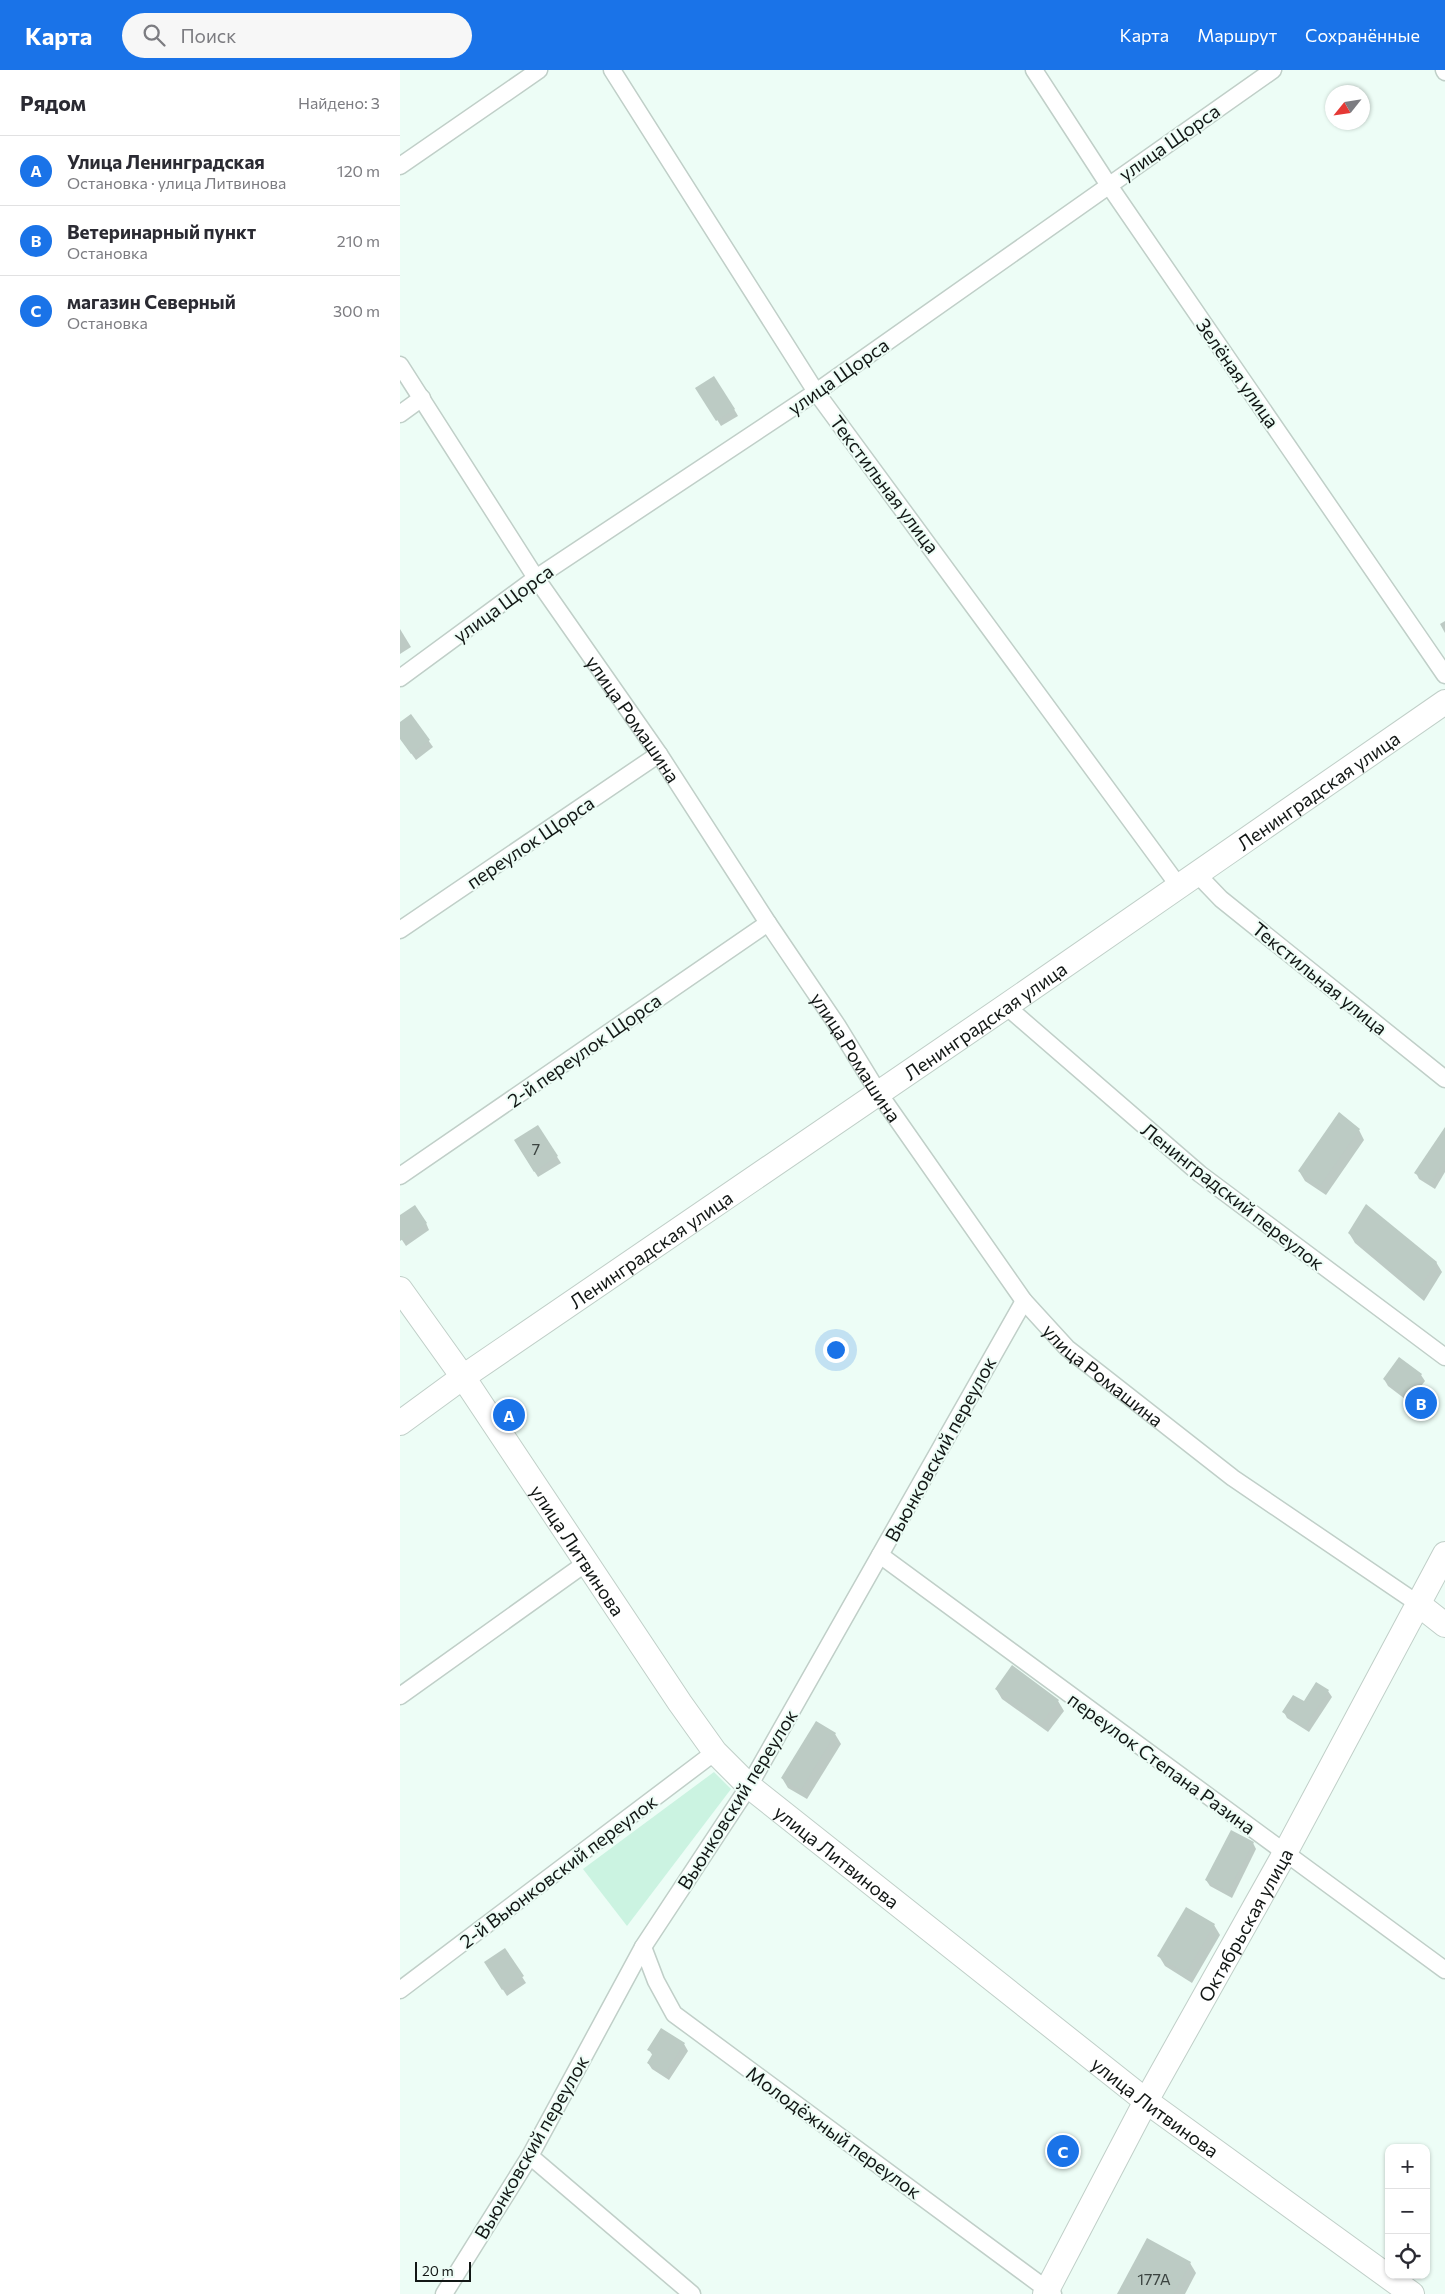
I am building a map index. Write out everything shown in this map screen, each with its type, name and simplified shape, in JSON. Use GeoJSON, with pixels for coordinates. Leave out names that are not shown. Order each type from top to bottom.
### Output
{"type":"FeatureCollection","features":[{"type":"Feature","properties":{"kind":"main road","name":"Ленинградская улица"},"geometry":{"type":"LineString","coordinates":[[400,1423],[463,1377],[1006,1006],[1445,702]]}},
{"type":"Feature","properties":{"kind":"main road","name":"улица Литвинова"},"geometry":{"type":"LineString","coordinates":[[400,1288],[463,1377],[586,1563],[715,1752],[749,1786],[1146,2100],[1412,2294]]}},
{"type":"Feature","properties":{"kind":"main road","name":"Октябрьская улица"},"geometry":{"type":"LineString","coordinates":[[1048,2292],[1146,2100],[1284,1853],[1445,1554]]}},
{"type":"Feature","properties":{"kind":"main road","name":"улица Ромашина"},"geometry":{"type":"LineString","coordinates":[[1417,1603],[1445,1625]]}},
{"type":"Feature","properties":{"kind":"street"},"geometry":{"type":"LineString","coordinates":[[400,166],[539,70]]}},
{"type":"Feature","properties":{"kind":"street","name":"Текстильная улица"},"geometry":{"type":"LineString","coordinates":[[612,70],[816,392],[1188,880],[1221,899],[1445,1079]]}},
{"type":"Feature","properties":{"kind":"street","name":"Зелёная улица"},"geometry":{"type":"LineString","coordinates":[[1034,70],[1108,184],[1445,675]]}},
{"type":"Feature","properties":{"kind":"street","name":"улица Щорса"},"geometry":{"type":"LineString","coordinates":[[400,678],[536,578],[816,392],[1108,184],[1273,70]]}},
{"type":"Feature","properties":{"kind":"street","name":"улица Ромашина"},"geometry":{"type":"LineString","coordinates":[[400,365],[536,578],[660,754],[768,923],[837,1025],[878,1092],[1024,1300],[1067,1348],[1233,1478],[1417,1603]]}},
{"type":"Feature","properties":{"kind":"street"},"geometry":{"type":"LineString","coordinates":[[400,414],[422,398]]}},
{"type":"Feature","properties":{"kind":"street","name":"переулок Щорса"},"geometry":{"type":"LineString","coordinates":[[400,930],[660,754]]}},
{"type":"Feature","properties":{"kind":"street","name":"2-й переулок Щорса"},"geometry":{"type":"LineString","coordinates":[[400,1176],[768,923]]}},
{"type":"Feature","properties":{"kind":"street","name":"Ленинградский переулок"},"geometry":{"type":"LineString","coordinates":[[1006,1006],[1200,1174],[1445,1357]]}},
{"type":"Feature","properties":{"kind":"street","name":"Вьюнковский переулок"},"geometry":{"type":"LineString","coordinates":[[444,2294],[530,2156],[643,1947],[749,1786],[1024,1300]]}},
{"type":"Feature","properties":{"kind":"street","name":"переулок Степана Разина"},"geometry":{"type":"LineString","coordinates":[[880,1556],[1445,1970]]}},
{"type":"Feature","properties":{"kind":"street"},"geometry":{"type":"LineString","coordinates":[[400,1696],[586,1563]]}},
{"type":"Feature","properties":{"kind":"street","name":"2-й Вьюнковский переулок"},"geometry":{"type":"LineString","coordinates":[[400,1990],[715,1752]]}},
{"type":"Feature","properties":{"kind":"street","name":"Молодёжный переулок"},"geometry":{"type":"LineString","coordinates":[[643,1947],[656,1981],[674,2014],[1048,2292]]}},
{"type":"Feature","properties":{"kind":"street"},"geometry":{"type":"LineString","coordinates":[[530,2156],[692,2294]]}},
{"type":"Feature","properties":{"kind":"green space"},"geometry":{"type":"Polygon","coordinates":[[[714,1772],[731,1789],[627,1926],[583,1869],[714,1772]]]}},
{"type":"Feature","properties":{"kind":"building"},"geometry":{"type":"Polygon","coordinates":[[[714,376],[735,409],[716,421],[695,388],[714,376]]]}},
{"type":"Feature","properties":{"kind":"building"},"geometry":{"type":"Polygon","coordinates":[[[411,714],[430,740],[411,754],[400,739],[400,722],[411,714]]]}},
{"type":"Feature","properties":{"kind":"building"},"geometry":{"type":"Polygon","coordinates":[[[1339,1112],[1360,1129],[1320,1186],[1298,1171],[1339,1112]]]}},
{"type":"Feature","properties":{"kind":"building"},"geometry":{"type":"Polygon","coordinates":[[[538,1125],[558,1156],[534,1172],[514,1140],[538,1125]]]}},
{"type":"Feature","properties":{"kind":"building"},"geometry":{"type":"Polygon","coordinates":[[[1445,1127],[1445,1160],[1431,1183],[1414,1173],[1445,1127]]]}},
{"type":"Feature","properties":{"kind":"building"},"geometry":{"type":"Polygon","coordinates":[[[1366,1204],[1437,1262],[1417,1292],[1348,1233],[1366,1204]]]}},
{"type":"Feature","properties":{"kind":"building"},"geometry":{"type":"Polygon","coordinates":[[[415,1205],[427,1223],[400,1241],[400,1215],[415,1205]]]}},
{"type":"Feature","properties":{"kind":"building"},"geometry":{"type":"Polygon","coordinates":[[[1399,1357],[1422,1374],[1405,1396],[1383,1379],[1399,1357]]]}},
{"type":"Feature","properties":{"kind":"building"},"geometry":{"type":"Polygon","coordinates":[[[1012,1665],[1059,1700],[1042,1723],[995,1689],[1012,1665]]]}},
{"type":"Feature","properties":{"kind":"building"},"geometry":{"type":"Polygon","coordinates":[[[1316,1682],[1329,1690],[1305,1727],[1282,1712],[1293,1695],[1304,1701],[1316,1682]]]}},
{"type":"Feature","properties":{"kind":"building"},"geometry":{"type":"Polygon","coordinates":[[[816,1721],[836,1733],[801,1790],[781,1778],[816,1721]]]}},
{"type":"Feature","properties":{"kind":"building"},"geometry":{"type":"Polygon","coordinates":[[[1231,1830],[1254,1842],[1228,1892],[1205,1880],[1231,1830]]]}},
{"type":"Feature","properties":{"kind":"building"},"geometry":{"type":"Polygon","coordinates":[[[1186,1907],[1215,1924],[1186,1973],[1157,1956],[1186,1907]]]}},
{"type":"Feature","properties":{"kind":"building"},"geometry":{"type":"Polygon","coordinates":[[[505,1948],[524,1976],[502,1990],[484,1962],[505,1948]]]}},
{"type":"Feature","properties":{"kind":"building"},"geometry":{"type":"Polygon","coordinates":[[[661,2028],[685,2043],[665,2074],[647,2063],[653,2053],[647,2050],[661,2028]]]}},
{"type":"Feature","properties":{"kind":"building"},"geometry":{"type":"Polygon","coordinates":[[[1147,2238],[1191,2262],[1174,2294],[1117,2294],[1147,2238]]]}},
{"type":"Feature","properties":{"kind":"place","name":"Ветеринарный пункт"},"geometry":{"type":"Point","coordinates":[1421,1403]}},
{"type":"Feature","properties":{"kind":"place","name":"Улица Ленинградская"},"geometry":{"type":"Point","coordinates":[509,1415]}},
{"type":"Feature","properties":{"kind":"place","name":"магазин Северный"},"geometry":{"type":"Point","coordinates":[1063,2151]}}]}
